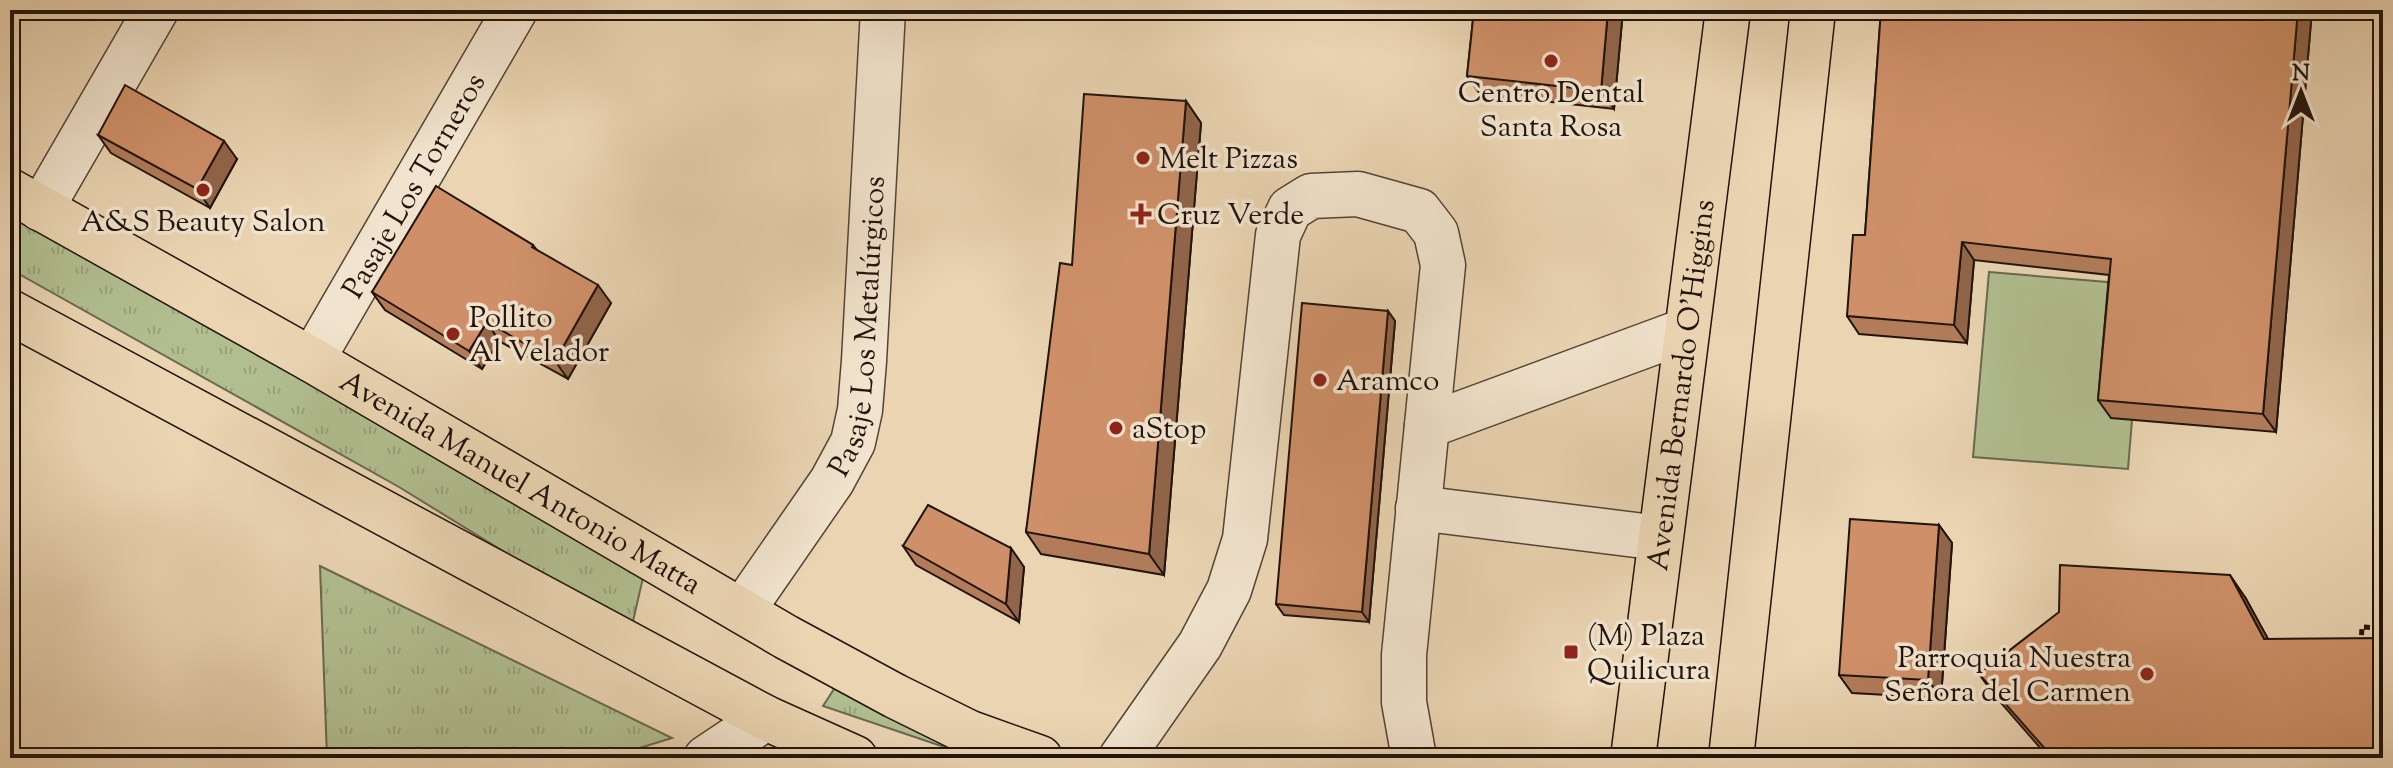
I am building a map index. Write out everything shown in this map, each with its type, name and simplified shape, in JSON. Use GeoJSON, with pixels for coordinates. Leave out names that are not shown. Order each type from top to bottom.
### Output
{"type":"FeatureCollection","features":[{"type":"Feature","properties":{"kind":"main road","name":"Avenida Bernardo O'Higgins"},"geometry":{"type":"LineString","coordinates":[[1633,758],[1728,10]]}},
{"type":"Feature","properties":{"kind":"main road"},"geometry":{"type":"LineString","coordinates":[[1731,758],[1813,10]]}},
{"type":"Feature","properties":{"kind":"main road","name":"Avenida Manuel Antonio Matta"},"geometry":{"type":"LineString","coordinates":[[25,200],[312,360],[786,637],[970,733],[1040,758]]}},
{"type":"Feature","properties":{"kind":"main road"},"geometry":{"type":"LineString","coordinates":[[10,312],[766,718],[855,758]]}},
{"type":"Feature","properties":{"kind":"street"},"geometry":{"type":"LineString","coordinates":[[25,200],[156,10]]}},
{"type":"Feature","properties":{"kind":"street","name":"Pasaje Los Torneros"},"geometry":{"type":"LineString","coordinates":[[312,360],[515,10]]}},
{"type":"Feature","properties":{"kind":"street","name":"Pasaje Los Metalúrgicos"},"geometry":{"type":"LineString","coordinates":[[742,611],[832,481],[853,442],[860,410],[864,361],[883,10]]}},
{"type":"Feature","properties":{"kind":"street"},"geometry":{"type":"LineString","coordinates":[[1121,758],[1200,645],[1229,590],[1245,539],[1278,235],[1290,209],[1311,196],[1358,194],[1419,211],[1436,233],[1443,265],[1404,655],[1404,702],[1414,758]]}},
{"type":"Feature","properties":{"kind":"street"},"geometry":{"type":"LineString","coordinates":[[1427,426],[1687,330]]}},
{"type":"Feature","properties":{"kind":"street"},"geometry":{"type":"LineString","coordinates":[[1418,508],[1660,538]]}},
{"type":"Feature","properties":{"kind":"street"},"geometry":{"type":"LineString","coordinates":[[706,758],[766,718]]}},
{"type":"Feature","properties":{"kind":"path"},"geometry":{"type":"LineString","coordinates":[[2361,650],[2362,627],[2383,628]]}},
{"type":"Feature","properties":{"kind":"green space"},"geometry":{"type":"Polygon","coordinates":[[[10,210],[645,569],[631,630],[399,487],[10,269],[10,210]]]}},
{"type":"Feature","properties":{"kind":"green space"},"geometry":{"type":"Polygon","coordinates":[[[1989,272],[2143,285],[2128,469],[1973,457],[1989,272]]]}},
{"type":"Feature","properties":{"kind":"green space"},"geometry":{"type":"Polygon","coordinates":[[[320,566],[672,738],[607,758],[327,758],[320,566]]]}},
{"type":"Feature","properties":{"kind":"green space"},"geometry":{"type":"Polygon","coordinates":[[[836,686],[955,745],[953,750],[823,706],[836,686]]]}},
{"type":"Feature","properties":{"kind":"building","name":"Centro Dental Santa Rosa"},"geometry":{"type":"Polygon","coordinates":[[[1474,10],[1608,10],[1601,91],[1467,76],[1474,10]]]}},
{"type":"Feature","properties":{"kind":"building"},"geometry":{"type":"Polygon","coordinates":[[[1881,10],[2298,10],[2263,414],[2098,400],[2111,259],[1962,242],[1954,325],[1847,316],[1853,235],[1865,235],[1881,10]]]}},
{"type":"Feature","properties":{"kind":"building"},"geometry":{"type":"Polygon","coordinates":[[[125,85],[224,141],[197,189],[98,135],[125,85]]]}},
{"type":"Feature","properties":{"kind":"building"},"geometry":{"type":"Polygon","coordinates":[[[1084,94],[1186,101],[1149,554],[1026,532],[1060,263],[1072,265],[1084,94]]]}},
{"type":"Feature","properties":{"kind":"building"},"geometry":{"type":"Polygon","coordinates":[[[436,186],[598,285],[555,361],[487,322],[469,351],[372,292],[436,186]]]}},
{"type":"Feature","properties":{"kind":"building"},"geometry":{"type":"Polygon","coordinates":[[[1302,303],[1388,311],[1362,612],[1276,604],[1302,303]]]}},
{"type":"Feature","properties":{"kind":"building"},"geometry":{"type":"Polygon","coordinates":[[[928,505],[1011,548],[1006,604],[903,546],[928,505]]]}},
{"type":"Feature","properties":{"kind":"building"},"geometry":{"type":"Polygon","coordinates":[[[1850,519],[1939,525],[1928,680],[1839,675],[1850,519]]]}},
{"type":"Feature","properties":{"kind":"building","name":"Parroquia Nuestra Señora del Carmen"},"geometry":{"type":"Polygon","coordinates":[[[2060,565],[2230,575],[2264,639],[2383,638],[2383,758],[2201,758],[2047,751],[1979,674],[2059,612],[2060,565]]]}},
{"type":"Feature","properties":{"kind":"place","name":"Centro Dental Santa Rosa"},"geometry":{"type":"Point","coordinates":[1551,61]}},
{"type":"Feature","properties":{"kind":"place","name":"Melt Pizzas"},"geometry":{"type":"Point","coordinates":[1143,158]}},
{"type":"Feature","properties":{"kind":"place","name":"A&S Beauty Salon"},"geometry":{"type":"Point","coordinates":[203,190]}},
{"type":"Feature","properties":{"kind":"place","name":"Cruz Verde"},"geometry":{"type":"Point","coordinates":[1141,214]}},
{"type":"Feature","properties":{"kind":"place","name":"Pollito Al Velador"},"geometry":{"type":"Point","coordinates":[453,334]}},
{"type":"Feature","properties":{"kind":"place","name":"Aramco"},"geometry":{"type":"Point","coordinates":[1320,380]}},
{"type":"Feature","properties":{"kind":"place","name":"aStop"},"geometry":{"type":"Point","coordinates":[1116,428]}},
{"type":"Feature","properties":{"kind":"place","name":"(M) Plaza Quilicura"},"geometry":{"type":"Point","coordinates":[1571,652]}},
{"type":"Feature","properties":{"kind":"place","name":"Parroquia Nuestra Señora del Carmen"},"geometry":{"type":"Point","coordinates":[2147,674]}}]}
